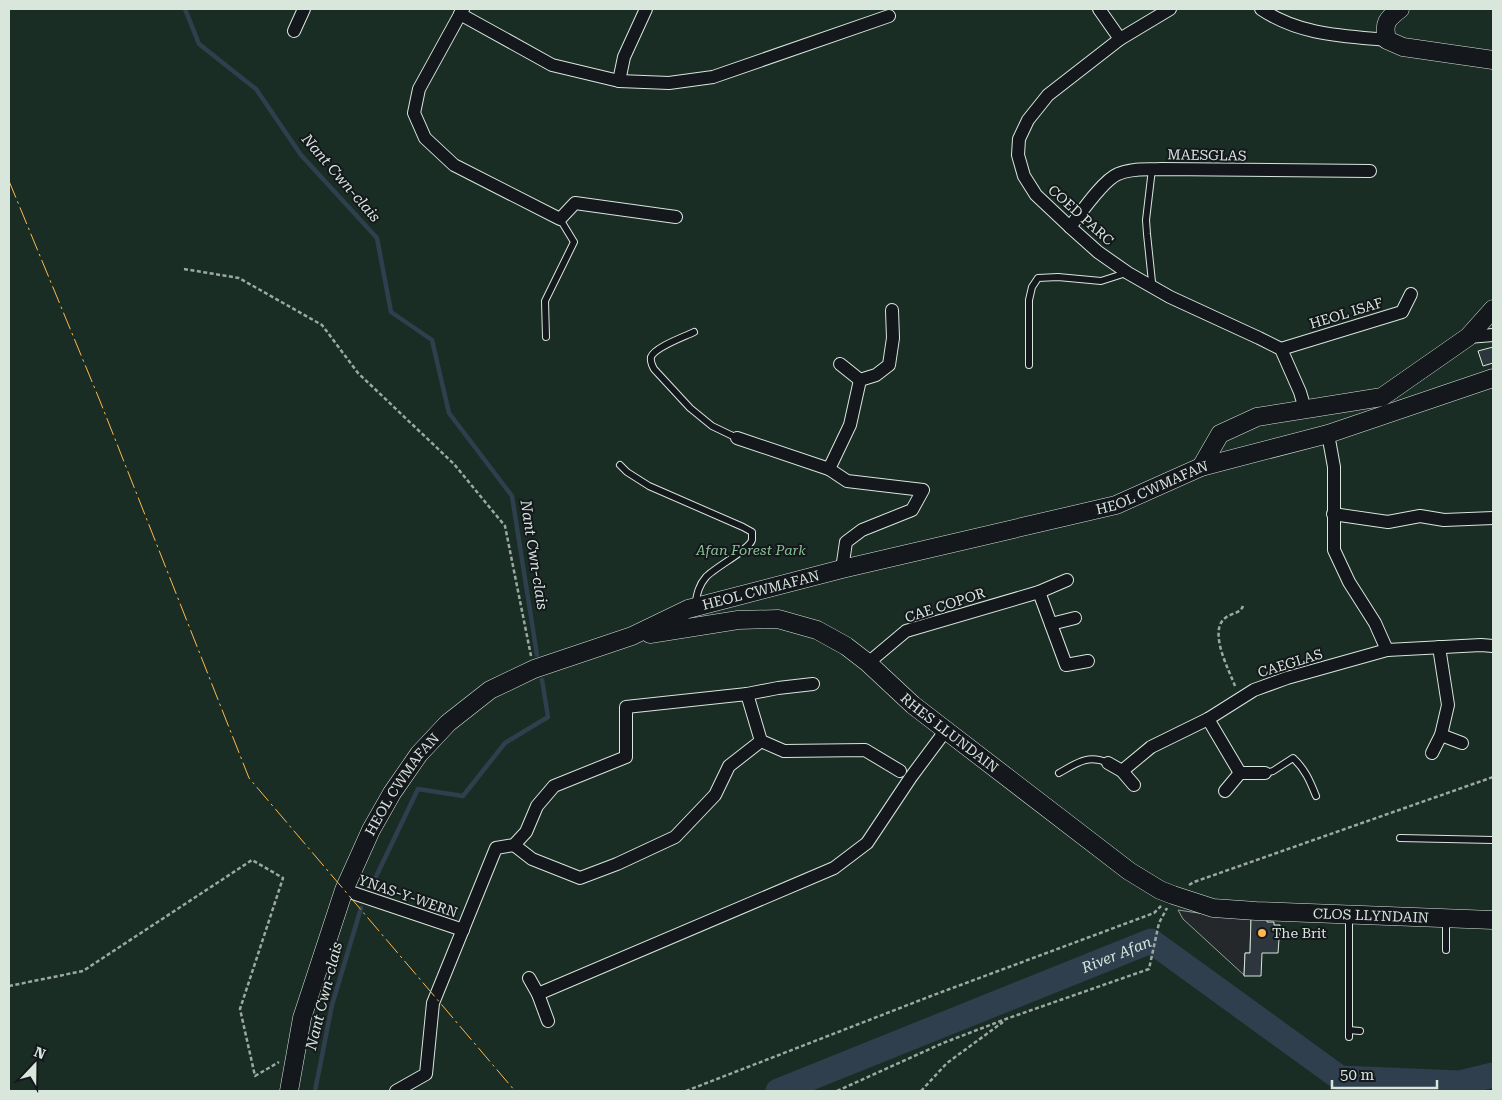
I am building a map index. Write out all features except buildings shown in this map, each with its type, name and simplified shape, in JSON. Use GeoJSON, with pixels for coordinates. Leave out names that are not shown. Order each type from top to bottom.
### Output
{"type":"FeatureCollection","features":[{"type":"Feature","properties":{"kind":"main road"},"geometry":{"type":"LineString","coordinates":[[1400,9],[1388,18],[1385,29],[1388,40],[1412,49],[1493,60]]}},
{"type":"Feature","properties":{"kind":"main road"},"geometry":{"type":"LineString","coordinates":[[1201,467],[1220,434],[1257,417],[1382,397],[1468,336],[1493,309]]}},
{"type":"Feature","properties":{"kind":"main road","name":"HEOL CWMAFAN"},"geometry":{"type":"LineString","coordinates":[[289,1091],[302,1018],[344,890],[371,830],[392,793],[419,754],[448,723],[490,690],[534,669],[632,636],[688,609],[842,570],[1116,505],[1201,467],[1328,434],[1486,381]]}},
{"type":"Feature","properties":{"kind":"main road","name":"RHES LLUNDAIN"},"geometry":{"type":"LineString","coordinates":[[632,636],[738,620],[778,619],[817,630],[846,646],[868,663],[913,705],[1145,882],[1173,895],[1214,908],[1249,910]]}},
{"type":"Feature","properties":{"kind":"main road","name":"CLOS LLYNDAIN"},"geometry":{"type":"LineString","coordinates":[[1249,910],[1493,920]]}},
{"type":"Feature","properties":{"kind":"street"},"geometry":{"type":"LineString","coordinates":[[294,31],[304,9]]}},
{"type":"Feature","properties":{"kind":"street"},"geometry":{"type":"LineString","coordinates":[[619,81],[624,57],[646,9]]}},
{"type":"Feature","properties":{"kind":"street"},"geometry":{"type":"LineString","coordinates":[[1099,9],[1120,39]]}},
{"type":"Feature","properties":{"kind":"street","name":"COED PARC"},"geometry":{"type":"LineString","coordinates":[[1170,9],[1120,39],[1048,95],[1028,120],[1019,139],[1018,155],[1024,176],[1036,196],[1098,252],[1128,273],[1170,297],[1281,349]]}},
{"type":"Feature","properties":{"kind":"street"},"geometry":{"type":"LineString","coordinates":[[1261,9],[1299,28],[1314,32],[1388,40]]}},
{"type":"Feature","properties":{"kind":"street"},"geometry":{"type":"LineString","coordinates":[[676,217],[575,203],[560,219],[454,165],[425,138],[414,112],[419,89],[461,11],[552,65],[619,81],[669,83],[713,77],[889,16]]}},
{"type":"Feature","properties":{"kind":"street","name":"MAESGLAS"},"geometry":{"type":"LineString","coordinates":[[1070,227],[1106,183],[1116,174],[1130,170],[1370,171]]}},
{"type":"Feature","properties":{"kind":"street","name":"HEOL ISAF"},"geometry":{"type":"LineString","coordinates":[[1281,349],[1402,312],[1411,294]]}},
{"type":"Feature","properties":{"kind":"street"},"geometry":{"type":"LineString","coordinates":[[860,380],[876,375],[889,365],[893,338],[892,310]]}},
{"type":"Feature","properties":{"kind":"street"},"geometry":{"type":"LineString","coordinates":[[1468,336],[1493,335]]}},
{"type":"Feature","properties":{"kind":"street"},"geometry":{"type":"LineString","coordinates":[[1281,349],[1300,392],[1305,410]]}},
{"type":"Feature","properties":{"kind":"street"},"geometry":{"type":"LineString","coordinates":[[840,364],[860,380]]}},
{"type":"Feature","properties":{"kind":"street"},"geometry":{"type":"LineString","coordinates":[[829,469],[850,425],[860,380]]}},
{"type":"Feature","properties":{"kind":"street"},"geometry":{"type":"LineString","coordinates":[[1328,434],[1334,467],[1334,550],[1349,582],[1375,623],[1387,650]]}},
{"type":"Feature","properties":{"kind":"street"},"geometry":{"type":"LineString","coordinates":[[737,438],[829,469],[847,481],[923,490],[912,510],[862,530],[846,542],[842,570]]}},
{"type":"Feature","properties":{"kind":"street"},"geometry":{"type":"LineString","coordinates":[[1333,514],[1388,522],[1420,516],[1444,520],[1493,518]]}},
{"type":"Feature","properties":{"kind":"street","name":"CAE COPOR"},"geometry":{"type":"LineString","coordinates":[[868,663],[906,631],[1039,592],[1067,580]]}},
{"type":"Feature","properties":{"kind":"street"},"geometry":{"type":"LineString","coordinates":[[1039,592],[1066,665],[1088,661]]}},
{"type":"Feature","properties":{"kind":"street"},"geometry":{"type":"LineString","coordinates":[[1051,624],[1074,618]]}},
{"type":"Feature","properties":{"kind":"street","name":"CAEGLAS"},"geometry":{"type":"LineString","coordinates":[[1122,771],[1151,747],[1208,718],[1254,690],[1287,678],[1387,650],[1493,646]]}},
{"type":"Feature","properties":{"kind":"street"},"geometry":{"type":"LineString","coordinates":[[1432,753],[1442,735],[1448,705],[1439,647]]}},
{"type":"Feature","properties":{"kind":"street"},"geometry":{"type":"LineString","coordinates":[[813,684],[747,694],[761,741],[784,751],[865,750],[900,770]]}},
{"type":"Feature","properties":{"kind":"street","name":"YNAS-Y-WERN"},"geometry":{"type":"LineString","coordinates":[[396,1091],[426,1074],[433,1003],[496,848],[514,845],[526,832],[537,806],[554,786],[626,757],[626,707],[747,694]]}},
{"type":"Feature","properties":{"kind":"street"},"geometry":{"type":"LineString","coordinates":[[1208,718],[1240,774]]}},
{"type":"Feature","properties":{"kind":"street"},"geometry":{"type":"LineString","coordinates":[[538,994],[834,868],[867,843],[910,777],[946,730]]}},
{"type":"Feature","properties":{"kind":"street"},"geometry":{"type":"LineString","coordinates":[[1442,735],[1462,744]]}},
{"type":"Feature","properties":{"kind":"street"},"geometry":{"type":"LineString","coordinates":[[514,845],[532,859],[580,878],[617,864],[675,837],[715,795],[729,766],[761,741]]}},
{"type":"Feature","properties":{"kind":"street"},"geometry":{"type":"LineString","coordinates":[[1108,763],[1122,771],[1134,785]]}},
{"type":"Feature","properties":{"kind":"street"},"geometry":{"type":"LineString","coordinates":[[1225,791],[1240,774],[1265,773]]}},
{"type":"Feature","properties":{"kind":"street","name":"YNAS-Y-WERN"},"geometry":{"type":"LineString","coordinates":[[344,890],[463,930]]}},
{"type":"Feature","properties":{"kind":"street"},"geometry":{"type":"LineString","coordinates":[[529,978],[538,994],[548,1021]]}},
{"type":"Feature","properties":{"kind":"lane"},"geometry":{"type":"LineString","coordinates":[[1151,286],[1146,220],[1152,170]]}},
{"type":"Feature","properties":{"kind":"lane"},"geometry":{"type":"LineString","coordinates":[[546,337],[545,301],[574,242],[560,219]]}},
{"type":"Feature","properties":{"kind":"lane"},"geometry":{"type":"LineString","coordinates":[[1029,365],[1029,300],[1032,286],[1038,278],[1058,277],[1101,281],[1128,273]]}},
{"type":"Feature","properties":{"kind":"lane"},"geometry":{"type":"LineString","coordinates":[[694,332],[656,351],[651,363],[654,369],[690,408],[712,426],[737,438]]}},
{"type":"Feature","properties":{"kind":"lane"},"geometry":{"type":"LineString","coordinates":[[620,465],[627,472],[649,486],[752,532],[752,540],[748,547],[718,567],[706,578],[698,590],[694,608]]}},
{"type":"Feature","properties":{"kind":"lane"},"geometry":{"type":"LineString","coordinates":[[1265,773],[1293,758],[1303,767],[1316,796]]}},
{"type":"Feature","properties":{"kind":"lane"},"geometry":{"type":"LineString","coordinates":[[1059,773],[1081,760],[1099,759],[1108,763]]}},
{"type":"Feature","properties":{"kind":"lane"},"geometry":{"type":"LineString","coordinates":[[1400,838],[1493,840]]}},
{"type":"Feature","properties":{"kind":"lane"},"geometry":{"type":"LineString","coordinates":[[1349,914],[1349,1034],[1360,1031]]}},
{"type":"Feature","properties":{"kind":"lane"},"geometry":{"type":"LineString","coordinates":[[1446,918],[1446,950]]}},
{"type":"Feature","properties":{"kind":"path"},"geometry":{"type":"LineString","coordinates":[[184,269],[239,278],[322,325],[358,373],[454,464],[505,526],[534,669]]}},
{"type":"Feature","properties":{"kind":"path"},"geometry":{"type":"LineString","coordinates":[[1241,698],[1218,640],[1222,621],[1240,611],[1243,606]]}},
{"type":"Feature","properties":{"kind":"path"},"geometry":{"type":"LineString","coordinates":[[686,1091],[931,996],[1154,913],[1173,895],[1194,882],[1493,777]]}},
{"type":"Feature","properties":{"kind":"path"},"geometry":{"type":"LineString","coordinates":[[9,986],[83,971],[252,860],[283,878],[240,1009],[255,1076],[296,1052]]}},
{"type":"Feature","properties":{"kind":"path"},"geometry":{"type":"LineString","coordinates":[[837,1091],[943,1043],[1149,969],[1159,923]]}},
{"type":"Feature","properties":{"kind":"path"},"geometry":{"type":"LineString","coordinates":[[920,1091],[947,1063],[1006,1019]]}},
{"type":"Feature","properties":{"kind":"green space","name":"Afan Forest Park"},"geometry":{"type":"Polygon","coordinates":[[[9,9],[1493,9],[1493,1091],[9,1091],[9,9]]]}},
{"type":"Feature","properties":{"kind":"shaded area"},"geometry":{"type":"Polygon","coordinates":[[[1178,910],[1251,918],[1250,953],[1245,953],[1244,975],[1183,919],[1178,910]]]}},
{"type":"Feature","properties":{"kind":"waterway","name":"Nant Cwn-clais"},"geometry":{"type":"LineString","coordinates":[[185,9],[199,44],[256,89],[301,155],[377,238],[391,312],[432,340],[449,413],[512,496],[537,655]]}},
{"type":"Feature","properties":{"kind":"waterway","name":"Nant Cwn-clais"},"geometry":{"type":"LineString","coordinates":[[371,887],[418,789],[463,796],[505,743],[548,717],[542,680]]}},
{"type":"Feature","properties":{"kind":"waterway","name":"Nant Cwn-clais"},"geometry":{"type":"LineString","coordinates":[[315,1091],[332,1005],[361,908]]}},
{"type":"Feature","properties":{"kind":"waterway","name":"River Afan"},"geometry":{"type":"LineString","coordinates":[[778,1091],[1151,941],[1340,1078],[1460,1083],[1493,1075]]}},
{"type":"Feature","properties":{"kind":"power"},"geometry":{"type":"LineString","coordinates":[[9,181],[100,401],[249,778],[515,1091]]}},
{"type":"Feature","properties":{"kind":"place","name":"The Brit"},"geometry":{"type":"Point","coordinates":[1262,933]}}]}
